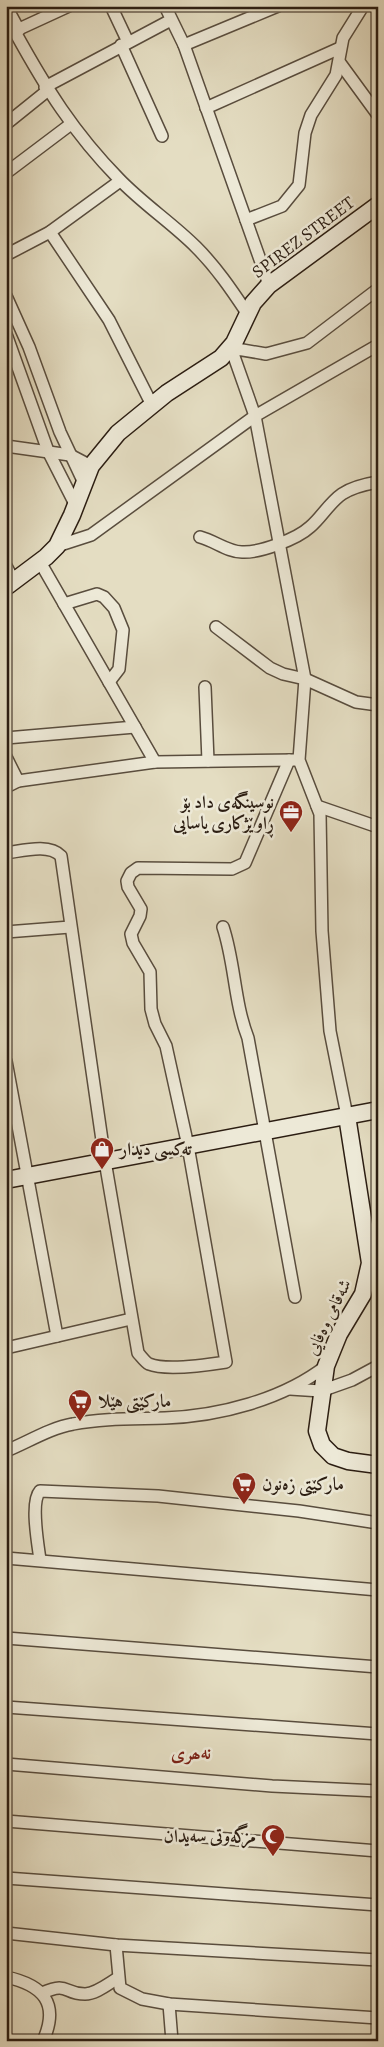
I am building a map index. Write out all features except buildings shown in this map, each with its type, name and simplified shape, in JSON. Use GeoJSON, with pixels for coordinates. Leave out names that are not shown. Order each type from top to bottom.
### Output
{"type":"FeatureCollection","features":[{"type":"Feature","properties":{"kind":"street"},"geometry":{"type":"LineString","coordinates":[[6,6],[13,32],[46,89],[71,124],[120,181],[196,247],[219,271],[247,313]]}},
{"type":"Feature","properties":{"kind":"street"},"geometry":{"type":"LineString","coordinates":[[13,32],[48,11],[69,6]]}},
{"type":"Feature","properties":{"kind":"street"},"geometry":{"type":"LineString","coordinates":[[111,6],[124,44],[162,136]]}},
{"type":"Feature","properties":{"kind":"street"},"geometry":{"type":"LineString","coordinates":[[165,6],[184,45],[268,285]]}},
{"type":"Feature","properties":{"kind":"street"},"geometry":{"type":"LineString","coordinates":[[184,45],[256,10],[278,6]]}},
{"type":"Feature","properties":{"kind":"street"},"geometry":{"type":"LineString","coordinates":[[246,220],[282,206],[299,185],[305,133],[311,115],[326,94],[340,63],[340,48],[343,38],[363,6]]}},
{"type":"Feature","properties":{"kind":"street"},"geometry":{"type":"LineString","coordinates":[[6,124],[46,89],[124,44],[172,20]]}},
{"type":"Feature","properties":{"kind":"street"},"geometry":{"type":"LineString","coordinates":[[206,108],[340,48]]}},
{"type":"Feature","properties":{"kind":"street"},"geometry":{"type":"LineString","coordinates":[[340,63],[378,115]]}},
{"type":"Feature","properties":{"kind":"street"},"geometry":{"type":"LineString","coordinates":[[6,173],[71,124]]}},
{"type":"Feature","properties":{"kind":"street"},"geometry":{"type":"LineString","coordinates":[[6,255],[50,232],[120,181]]}},
{"type":"Feature","properties":{"kind":"street","name":"SPIREZ STREET"},"geometry":{"type":"LineString","coordinates":[[10,584],[40,562],[57,546],[76,506],[91,466],[118,433],[183,382],[222,358],[231,348],[247,313],[268,285],[378,205]]}},
{"type":"Feature","properties":{"kind":"street"},"geometry":{"type":"LineString","coordinates":[[50,232],[109,320],[152,405]]}},
{"type":"Feature","properties":{"kind":"street"},"geometry":{"type":"LineString","coordinates":[[6,853],[48,849],[56,850],[61,856],[105,1161],[138,1353],[148,1364],[198,1366],[226,1362],[188,1146],[166,1046],[155,1024],[151,1009],[150,972],[133,943],[131,934],[140,916],[141,909],[128,887],[127,881],[131,873],[138,868],[232,869],[245,863],[294,760],[306,679],[255,416],[231,348],[266,354],[307,343],[378,289]]}},
{"type":"Feature","properties":{"kind":"street"},"geometry":{"type":"LineString","coordinates":[[6,296],[29,347],[54,418],[84,483]]}},
{"type":"Feature","properties":{"kind":"street"},"geometry":{"type":"LineString","coordinates":[[6,334],[48,451],[76,506]]}},
{"type":"Feature","properties":{"kind":"street"},"geometry":{"type":"LineString","coordinates":[[57,546],[91,535],[255,416],[378,345]]}},
{"type":"Feature","properties":{"kind":"street"},"geometry":{"type":"LineString","coordinates":[[6,446],[48,451],[70,456],[91,466]]}},
{"type":"Feature","properties":{"kind":"street"},"geometry":{"type":"LineString","coordinates":[[200,537],[214,540],[232,551],[244,552],[279,543],[310,528],[343,493],[378,482]]}},
{"type":"Feature","properties":{"kind":"street"},"geometry":{"type":"LineString","coordinates":[[40,562],[155,762]]}},
{"type":"Feature","properties":{"kind":"street"},"geometry":{"type":"LineString","coordinates":[[6,566],[10,584]]}},
{"type":"Feature","properties":{"kind":"street"},"geometry":{"type":"LineString","coordinates":[[64,604],[97,594],[104,596],[114,608],[123,630],[118,669],[109,682]]}},
{"type":"Feature","properties":{"kind":"street"},"geometry":{"type":"LineString","coordinates":[[216,627],[270,668],[283,674],[306,679],[356,702],[378,705]]}},
{"type":"Feature","properties":{"kind":"street"},"geometry":{"type":"LineString","coordinates":[[206,687],[208,761]]}},
{"type":"Feature","properties":{"kind":"street"},"geometry":{"type":"LineString","coordinates":[[6,738],[135,727]]}},
{"type":"Feature","properties":{"kind":"street"},"geometry":{"type":"LineString","coordinates":[[6,757],[18,782]]}},
{"type":"Feature","properties":{"kind":"street"},"geometry":{"type":"LineString","coordinates":[[6,786],[18,782],[155,762],[294,760]]}},
{"type":"Feature","properties":{"kind":"street"},"geometry":{"type":"LineString","coordinates":[[294,760],[320,814],[322,931],[330,1031],[347,1116]]}},
{"type":"Feature","properties":{"kind":"street"},"geometry":{"type":"LineString","coordinates":[[317,806],[378,827]]}},
{"type":"Feature","properties":{"kind":"street"},"geometry":{"type":"LineString","coordinates":[[6,932],[70,927]]}},
{"type":"Feature","properties":{"kind":"street"},"geometry":{"type":"LineString","coordinates":[[222,927],[231,951],[241,1019],[248,1038],[295,1297]]}},
{"type":"Feature","properties":{"kind":"street"},"geometry":{"type":"LineString","coordinates":[[6,1061],[57,1336]]}},
{"type":"Feature","properties":{"kind":"street"},"geometry":{"type":"LineString","coordinates":[[6,1180],[378,1110]]}},
{"type":"Feature","properties":{"kind":"street","name":"شەقامی وەفایی"},"geometry":{"type":"LineString","coordinates":[[347,1116],[370,1263],[363,1294],[339,1334],[326,1366],[316,1423],[322,1446],[340,1459],[378,1464]]}},
{"type":"Feature","properties":{"kind":"street"},"geometry":{"type":"LineString","coordinates":[[6,1348],[132,1319]]}},
{"type":"Feature","properties":{"kind":"street"},"geometry":{"type":"LineString","coordinates":[[6,1451],[54,1429],[72,1424],[210,1414],[286,1390],[311,1377],[326,1366]]}},
{"type":"Feature","properties":{"kind":"street"},"geometry":{"type":"LineString","coordinates":[[286,1390],[321,1391],[352,1380],[378,1366]]}},
{"type":"Feature","properties":{"kind":"street"},"geometry":{"type":"LineString","coordinates":[[40,1560],[35,1507],[36,1496],[40,1491],[158,1496],[299,1511],[378,1523]]}},
{"type":"Feature","properties":{"kind":"street"},"geometry":{"type":"LineString","coordinates":[[6,1558],[378,1590]]}},
{"type":"Feature","properties":{"kind":"street"},"geometry":{"type":"LineString","coordinates":[[6,1638],[378,1667]]}},
{"type":"Feature","properties":{"kind":"street"},"geometry":{"type":"LineString","coordinates":[[6,1707],[378,1734]]}},
{"type":"Feature","properties":{"kind":"street"},"geometry":{"type":"LineString","coordinates":[[6,1764],[272,1786],[378,1791]]}},
{"type":"Feature","properties":{"kind":"street"},"geometry":{"type":"LineString","coordinates":[[6,1821],[378,1851]]}},
{"type":"Feature","properties":{"kind":"street"},"geometry":{"type":"LineString","coordinates":[[6,1878],[378,1905]]}},
{"type":"Feature","properties":{"kind":"street"},"geometry":{"type":"LineString","coordinates":[[6,1933],[116,1945],[378,1960]]}},
{"type":"Feature","properties":{"kind":"street"},"geometry":{"type":"LineString","coordinates":[[116,1945],[120,1988],[142,1999],[169,2004],[378,2018]]}},
{"type":"Feature","properties":{"kind":"street"},"geometry":{"type":"LineString","coordinates":[[6,1977],[37,1988],[46,1998],[49,2014],[48,2030],[43,2041]]}},
{"type":"Feature","properties":{"kind":"street"},"geometry":{"type":"LineString","coordinates":[[42,1993],[55,1987],[64,1987],[84,1994],[93,1993],[118,1978]]}},
{"type":"Feature","properties":{"kind":"street"},"geometry":{"type":"LineString","coordinates":[[168,2040],[169,2004]]}},
{"type":"Feature","properties":{"kind":"place","name":"نوسینگەی داد بۆ ڕاوێژكاری یاسایی"},"geometry":{"type":"Point","coordinates":[291,833]}},
{"type":"Feature","properties":{"kind":"place","name":"تەكسی دیدار"},"geometry":{"type":"Point","coordinates":[102,1170]}},
{"type":"Feature","properties":{"kind":"place","name":"مارکێتی هێلا"},"geometry":{"type":"Point","coordinates":[80,1422]}},
{"type":"Feature","properties":{"kind":"place","name":"مارکێتی زەنون"},"geometry":{"type":"Point","coordinates":[244,1505]}},
{"type":"Feature","properties":{"kind":"place","name":"مزگەوتی سەیدان"},"geometry":{"type":"Point","coordinates":[273,1857]}},
{"type":"Feature","properties":{"kind":"district","name":"نەھری"},"geometry":{"type":"Point","coordinates":[191,1753]}}]}
